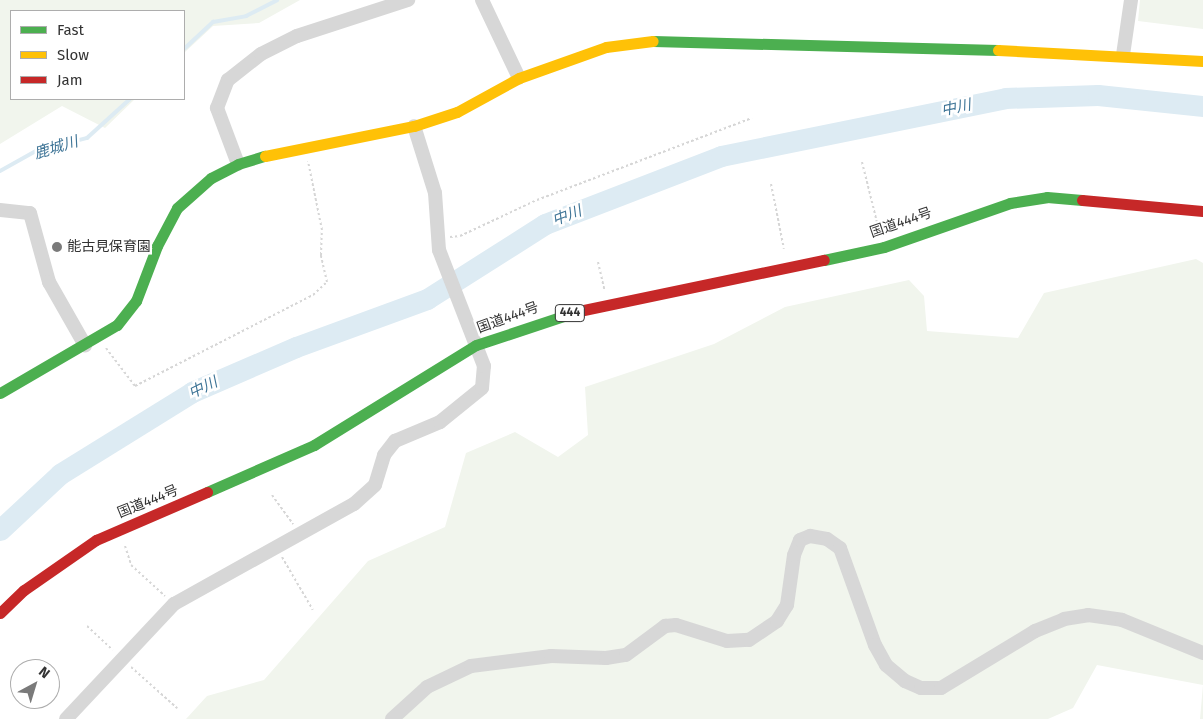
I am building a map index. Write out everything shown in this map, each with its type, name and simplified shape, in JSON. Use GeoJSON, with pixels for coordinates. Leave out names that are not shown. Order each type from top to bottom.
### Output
{"type":"FeatureCollection","features":[{"type":"Feature","properties":{"kind":"main road"},"geometry":{"type":"LineString","coordinates":[[0,393],[99,338],[117,325],[136,301],[157,246],[177,208],[211,178],[238,164],[305,146],[414,126],[457,112],[519,78],[606,47],[643,41],[1123,55],[1203,61]]}},
{"type":"Feature","properties":{"kind":"main road","name":"国道444号"},"geometry":{"type":"LineString","coordinates":[[0,612],[24,590],[88,545],[314,445],[476,346],[557,316],[608,304],[788,269],[884,247],[960,218],[1010,203],[1047,197],[1203,210]]}},
{"type":"Feature","properties":{"kind":"street"},"geometry":{"type":"LineString","coordinates":[[238,164],[217,108],[228,80],[261,54],[297,36],[408,0]]}},
{"type":"Feature","properties":{"kind":"street"},"geometry":{"type":"LineString","coordinates":[[482,0],[519,78]]}},
{"type":"Feature","properties":{"kind":"street"},"geometry":{"type":"LineString","coordinates":[[1123,55],[1130,0]]}},
{"type":"Feature","properties":{"kind":"street"},"geometry":{"type":"LineString","coordinates":[[66,719],[174,604],[277,549],[354,504],[375,485],[384,455],[395,441],[440,422],[482,388],[484,366],[462,314],[438,244],[435,193],[414,126]]}},
{"type":"Feature","properties":{"kind":"street"},"geometry":{"type":"LineString","coordinates":[[0,210],[30,213],[49,282],[85,345]]}},
{"type":"Feature","properties":{"kind":"street"},"geometry":{"type":"LineString","coordinates":[[392,719],[427,687],[471,666],[551,656],[606,658],[626,655],[665,626],[676,625],[727,641],[749,640],[777,621],[787,606],[794,555],[800,540],[810,536],[828,539],[840,548],[875,645],[886,665],[905,681],[921,688],[941,688],[1035,631],[1064,619],[1088,615],[1122,620],[1203,653]]}},
{"type":"Feature","properties":{"kind":"path"},"geometry":{"type":"LineString","coordinates":[[438,244],[460,236],[537,200],[752,118]]}},
{"type":"Feature","properties":{"kind":"path"},"geometry":{"type":"LineString","coordinates":[[99,338],[136,386],[313,295],[327,282],[321,255],[322,230],[305,146]]}},
{"type":"Feature","properties":{"kind":"path"},"geometry":{"type":"LineString","coordinates":[[862,162],[884,247]]}},
{"type":"Feature","properties":{"kind":"path"},"geometry":{"type":"LineString","coordinates":[[771,184],[788,269]]}},
{"type":"Feature","properties":{"kind":"path"},"geometry":{"type":"LineString","coordinates":[[598,262],[608,304]]}},
{"type":"Feature","properties":{"kind":"path"},"geometry":{"type":"LineString","coordinates":[[272,496],[302,535]]}},
{"type":"Feature","properties":{"kind":"path"},"geometry":{"type":"LineString","coordinates":[[119,530],[131,564],[174,604]]}},
{"type":"Feature","properties":{"kind":"path"},"geometry":{"type":"LineString","coordinates":[[277,549],[313,610]]}},
{"type":"Feature","properties":{"kind":"shaded area"},"geometry":{"type":"Polygon","coordinates":[[[0,0],[300,0],[259,23],[213,26],[185,52],[185,10],[10,10],[10,100],[134,100],[105,128],[62,106],[0,144],[0,0]]]}},
{"type":"Feature","properties":{"kind":"shaded area"},"geometry":{"type":"Polygon","coordinates":[[[1140,0],[1203,0],[1203,29],[1138,21],[1140,0]]]}},
{"type":"Feature","properties":{"kind":"shaded area"},"geometry":{"type":"Polygon","coordinates":[[[1196,259],[1203,263],[1203,685],[1097,665],[1073,708],[1048,719],[186,719],[207,696],[264,680],[368,561],[445,527],[466,453],[515,432],[558,457],[588,435],[585,387],[714,344],[785,307],[909,280],[924,296],[927,331],[1018,338],[1044,293],[1196,259]]]}},
{"type":"Feature","properties":{"kind":"shaded area"},"geometry":{"type":"Polygon","coordinates":[[[1203,685],[1203,719],[1200,719],[1203,685]]]}},
{"type":"Feature","properties":{"kind":"waterway","name":"鹿城川"},"geometry":{"type":"LineString","coordinates":[[185,48],[213,22],[246,16],[277,0]]}},
{"type":"Feature","properties":{"kind":"waterway","name":"中川"},"geometry":{"type":"LineString","coordinates":[[0,530],[60,474],[192,392],[296,347],[427,299],[545,224],[721,156],[1005,98],[1098,95],[1203,106]]}},
{"type":"Feature","properties":{"kind":"waterway","name":"鹿城川"},"geometry":{"type":"LineString","coordinates":[[0,171],[36,151],[87,138],[129,100]]}},
{"type":"Feature","properties":{"kind":"traffic: fast"},"geometry":{"type":"LineString","coordinates":[[653,41],[998,50]]}},
{"type":"Feature","properties":{"kind":"traffic: fast"},"geometry":{"type":"LineString","coordinates":[[0,393],[117,325],[136,301],[157,246],[177,208],[211,178],[238,164],[265,156]]}},
{"type":"Feature","properties":{"kind":"traffic: fast"},"geometry":{"type":"LineString","coordinates":[[824,260],[884,247],[1010,203],[1047,197],[1082,200]]}},
{"type":"Feature","properties":{"kind":"traffic: fast"},"geometry":{"type":"LineString","coordinates":[[207,492],[314,445],[476,345],[579,311]]}},
{"type":"Feature","properties":{"kind":"traffic: slow"},"geometry":{"type":"LineString","coordinates":[[265,156],[414,126],[457,112],[519,78],[606,47],[653,41]]}},
{"type":"Feature","properties":{"kind":"traffic: slow"},"geometry":{"type":"LineString","coordinates":[[998,50],[1203,61]]}},
{"type":"Feature","properties":{"kind":"traffic: jam"},"geometry":{"type":"LineString","coordinates":[[1082,200],[1203,211]]}},
{"type":"Feature","properties":{"kind":"traffic: jam"},"geometry":{"type":"LineString","coordinates":[[579,311],[824,260]]}},
{"type":"Feature","properties":{"kind":"traffic: jam"},"geometry":{"type":"LineString","coordinates":[[0,613],[24,590],[96,540],[207,492]]}},
{"type":"Feature","properties":{"kind":"place","name":"能古見保育園"},"geometry":{"type":"Point","coordinates":[57,247]}}]}
